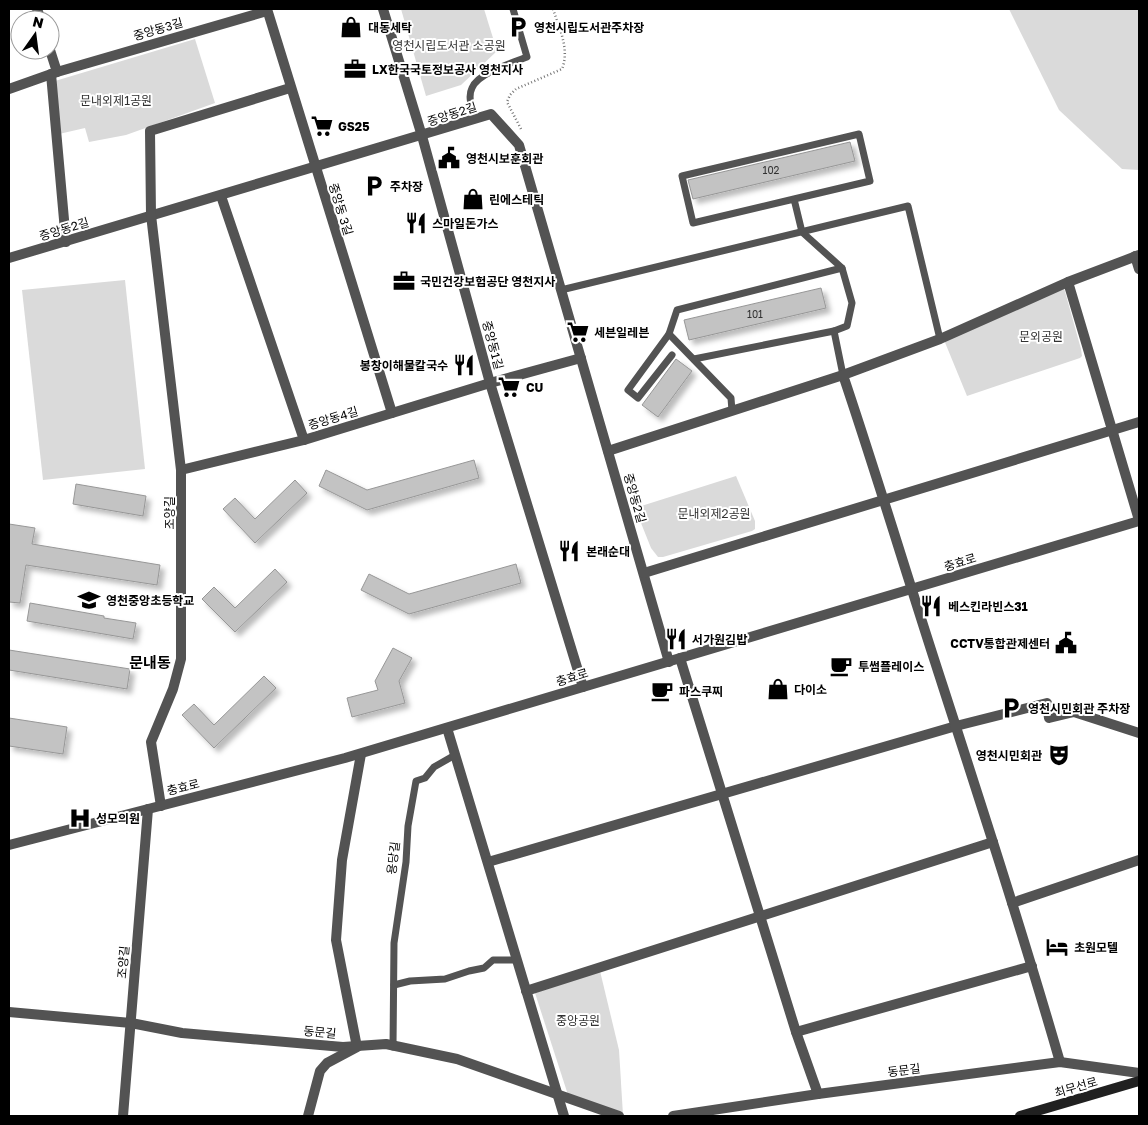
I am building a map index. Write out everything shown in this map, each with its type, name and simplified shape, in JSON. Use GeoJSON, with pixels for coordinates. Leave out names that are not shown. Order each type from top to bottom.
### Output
{"type":"FeatureCollection","features":[{"type":"Feature","properties":{"kind":"main road","name":"최무선로"},"geometry":{"type":"LineString","coordinates":[[1020,1116],[1139,1081]]}},
{"type":"Feature","properties":{"kind":"street","name":"중앙동1길"},"geometry":{"type":"LineString","coordinates":[[383,9],[422,136],[490,383],[583,687]]}},
{"type":"Feature","properties":{"kind":"street","name":"중앙동3길"},"geometry":{"type":"LineString","coordinates":[[9,89],[54,73],[267,10]]}},
{"type":"Feature","properties":{"kind":"street","name":"중앙동 3길"},"geometry":{"type":"LineString","coordinates":[[267,10],[392,414]]}},
{"type":"Feature","properties":{"kind":"street"},"geometry":{"type":"LineString","coordinates":[[52,60],[66,242]]}},
{"type":"Feature","properties":{"kind":"street","name":"조양길"},"geometry":{"type":"LineString","coordinates":[[161,806],[151,742],[173,689],[181,659],[181,470],[151,216],[150,131],[290,88]]}},
{"type":"Feature","properties":{"kind":"street","name":"중앙동2길"},"geometry":{"type":"LineString","coordinates":[[9,258],[222,196],[491,114],[519,145],[669,662]]}},
{"type":"Feature","properties":{"kind":"street"},"geometry":{"type":"LineString","coordinates":[[222,196],[304,440]]}},
{"type":"Feature","properties":{"kind":"street"},"geometry":{"type":"LineString","coordinates":[[608,451],[843,375],[940,339],[1068,282],[1137,255],[1139,269]]}},
{"type":"Feature","properties":{"kind":"street"},"geometry":{"type":"LineString","coordinates":[[1068,282],[1139,521]]}},
{"type":"Feature","properties":{"kind":"street","name":"중앙동4길"},"geometry":{"type":"LineString","coordinates":[[181,470],[304,440],[490,383],[581,358]]}},
{"type":"Feature","properties":{"kind":"street"},"geometry":{"type":"LineString","coordinates":[[843,375],[885,499],[1032,966],[1060,1062]]}},
{"type":"Feature","properties":{"kind":"street"},"geometry":{"type":"LineString","coordinates":[[644,573],[1139,422]]}},
{"type":"Feature","properties":{"kind":"street","name":"충효로"},"geometry":{"type":"LineString","coordinates":[[9,845],[361,754],[1139,521]]}},
{"type":"Feature","properties":{"kind":"street"},"geometry":{"type":"LineString","coordinates":[[680,658],[796,1032],[818,1094]]}},
{"type":"Feature","properties":{"kind":"street"},"geometry":{"type":"LineString","coordinates":[[488,862],[956,726],[1047,704],[1050,718],[1074,712],[1139,733]]}},
{"type":"Feature","properties":{"kind":"street"},"geometry":{"type":"LineString","coordinates":[[447,728],[564,1116]]}},
{"type":"Feature","properties":{"kind":"street"},"geometry":{"type":"LineString","coordinates":[[308,1116],[320,1071],[327,1063],[357,1047],[336,940],[342,860],[361,754]]}},
{"type":"Feature","properties":{"kind":"street","name":"조양길"},"geometry":{"type":"LineString","coordinates":[[123,1116],[148,809]]}},
{"type":"Feature","properties":{"kind":"street"},"geometry":{"type":"LineString","coordinates":[[526,992],[993,842]]}},
{"type":"Feature","properties":{"kind":"street"},"geometry":{"type":"LineString","coordinates":[[1012,903],[1139,860]]}},
{"type":"Feature","properties":{"kind":"street"},"geometry":{"type":"LineString","coordinates":[[796,1032],[1032,966]]}},
{"type":"Feature","properties":{"kind":"street","name":"동문길"},"geometry":{"type":"LineString","coordinates":[[9,1012],[130,1023],[182,1033],[357,1047],[386,1044],[457,1059],[619,1116]]}},
{"type":"Feature","properties":{"kind":"street","name":"동문길"},"geometry":{"type":"LineString","coordinates":[[673,1116],[818,1094],[1060,1062],[1139,1073]]}},
{"type":"Feature","properties":{"kind":"lane"},"geometry":{"type":"LineString","coordinates":[[476,119],[470,101],[471,88],[490,72],[527,57],[513,9]]}},
{"type":"Feature","properties":{"kind":"lane"},"geometry":{"type":"LineString","coordinates":[[858,134],[870,181],[794,199],[693,223],[682,176],[858,134]]}},
{"type":"Feature","properties":{"kind":"lane"},"geometry":{"type":"LineString","coordinates":[[694,359],[834,331],[847,326],[852,304],[842,268],[802,232],[794,199]]}},
{"type":"Feature","properties":{"kind":"lane"},"geometry":{"type":"LineString","coordinates":[[561,290],[908,206],[940,339]]}},
{"type":"Feature","properties":{"kind":"lane"},"geometry":{"type":"LineString","coordinates":[[672,355],[638,398],[628,390],[669,334],[677,310],[842,268]]}},
{"type":"Feature","properties":{"kind":"lane"},"geometry":{"type":"LineString","coordinates":[[834,331],[843,375]]}},
{"type":"Feature","properties":{"kind":"lane"},"geometry":{"type":"LineString","coordinates":[[669,334],[731,398],[732,410]]}},
{"type":"Feature","properties":{"kind":"lane","name":"용당길"},"geometry":{"type":"LineString","coordinates":[[393,1047],[394,943],[406,862],[408,826],[416,781],[425,778],[434,767],[455,755]]}},
{"type":"Feature","properties":{"kind":"lane"},"geometry":{"type":"LineString","coordinates":[[394,985],[410,981],[445,980],[469,971],[484,968],[493,960],[517,960]]}},
{"type":"Feature","properties":{"kind":"path"},"geometry":{"type":"LineString","coordinates":[[519,145],[521,130],[507,102],[510,94],[516,89],[562,68],[566,59],[565,47],[553,9]]}},
{"type":"Feature","properties":{"kind":"green space","name":"영천시립도서관 소공원"},"geometry":{"type":"Polygon","coordinates":[[[401,9],[484,9],[497,51],[461,85],[426,96],[401,9]]]}},
{"type":"Feature","properties":{"kind":"green space"},"geometry":{"type":"Polygon","coordinates":[[[1009,9],[1139,9],[1139,170],[1122,169],[1059,110],[1009,9]]]}},
{"type":"Feature","properties":{"kind":"green space","name":"문내외제1공원"},"geometry":{"type":"Polygon","coordinates":[[[195,39],[215,103],[126,135],[89,142],[85,128],[59,134],[55,81],[195,39]]]}},
{"type":"Feature","properties":{"kind":"green space"},"geometry":{"type":"Polygon","coordinates":[[[125,280],[145,469],[43,480],[22,290],[125,280]]]}},
{"type":"Feature","properties":{"kind":"green space","name":"문외공원"},"geometry":{"type":"Polygon","coordinates":[[[1064,288],[1082,356],[967,396],[944,340],[1064,288]]]}},
{"type":"Feature","properties":{"kind":"green space","name":"문내외제2공원"},"geometry":{"type":"Polygon","coordinates":[[[736,476],[755,521],[755,529],[658,557],[651,548],[635,508],[736,476]]]}},
{"type":"Feature","properties":{"kind":"green space","name":"중앙공원"},"geometry":{"type":"Polygon","coordinates":[[[600,971],[619,1050],[623,1115],[569,1098],[535,993],[600,971]]]}},
{"type":"Feature","properties":{"kind":"building"},"geometry":{"type":"Polygon","coordinates":[[[850,142],[855,161],[693,199],[688,180],[850,142]]]}},
{"type":"Feature","properties":{"kind":"building"},"geometry":{"type":"Polygon","coordinates":[[[821,288],[826,308],[689,340],[684,320],[821,288]]]}},
{"type":"Feature","properties":{"kind":"building"},"geometry":{"type":"Polygon","coordinates":[[[676,359],[692,371],[658,417],[642,405],[676,359]]]}},
{"type":"Feature","properties":{"kind":"building"},"geometry":{"type":"Polygon","coordinates":[[[474,460],[479,478],[367,510],[319,486],[326,470],[367,490],[474,460]]]}},
{"type":"Feature","properties":{"kind":"building"},"geometry":{"type":"Polygon","coordinates":[[[295,480],[307,493],[255,543],[223,509],[235,498],[255,519],[295,480]]]}},
{"type":"Feature","properties":{"kind":"building"},"geometry":{"type":"Polygon","coordinates":[[[76,484],[146,496],[143,516],[73,504],[76,484]]]}},
{"type":"Feature","properties":{"kind":"building"},"geometry":{"type":"Polygon","coordinates":[[[9,524],[35,528],[32,544],[160,565],[157,585],[26,565],[20,603],[9,602],[9,524]]]}},
{"type":"Feature","properties":{"kind":"building"},"geometry":{"type":"Polygon","coordinates":[[[516,564],[521,583],[409,614],[361,590],[369,574],[409,594],[516,564]]]}},
{"type":"Feature","properties":{"kind":"building"},"geometry":{"type":"Polygon","coordinates":[[[275,569],[287,582],[235,632],[202,599],[214,587],[235,608],[275,569]]]}},
{"type":"Feature","properties":{"kind":"building"},"geometry":{"type":"Polygon","coordinates":[[[30,603],[136,623],[133,639],[27,621],[30,603]]]}},
{"type":"Feature","properties":{"kind":"building"},"geometry":{"type":"Polygon","coordinates":[[[393,648],[412,658],[399,681],[405,703],[352,717],[347,698],[378,690],[375,681],[393,648]]]}},
{"type":"Feature","properties":{"kind":"building"},"geometry":{"type":"Polygon","coordinates":[[[9,650],[130,669],[127,689],[9,670],[9,650]]]}},
{"type":"Feature","properties":{"kind":"building"},"geometry":{"type":"Polygon","coordinates":[[[264,676],[276,688],[214,748],[182,715],[194,704],[214,725],[264,676]]]}},
{"type":"Feature","properties":{"kind":"building"},"geometry":{"type":"Polygon","coordinates":[[[9,718],[67,727],[63,754],[9,746],[9,718]]]}},
{"type":"Feature","properties":{"kind":"place","name":"대동세탁"},"geometry":{"type":"Point","coordinates":[351,27]}},
{"type":"Feature","properties":{"kind":"place","name":"영천시립도서관주차장"},"geometry":{"type":"Point","coordinates":[518,27]}},
{"type":"Feature","properties":{"kind":"place","name":"LX한국국토정보공사 영천지사"},"geometry":{"type":"Point","coordinates":[355,69]}},
{"type":"Feature","properties":{"kind":"place","name":"GS25"},"geometry":{"type":"Point","coordinates":[322,126]}},
{"type":"Feature","properties":{"kind":"place","name":"영천시보훈회관"},"geometry":{"type":"Point","coordinates":[449,158]}},
{"type":"Feature","properties":{"kind":"place","name":"주차장"},"geometry":{"type":"Point","coordinates":[374,186]}},
{"type":"Feature","properties":{"kind":"place","name":"린에스테틱"},"geometry":{"type":"Point","coordinates":[473,199]}},
{"type":"Feature","properties":{"kind":"place","name":"스마일돈가스"},"geometry":{"type":"Point","coordinates":[416,223]}},
{"type":"Feature","properties":{"kind":"place","name":"국민건강보험공단 영천지사"},"geometry":{"type":"Point","coordinates":[404,281]}},
{"type":"Feature","properties":{"kind":"place","name":"세븐일레븐"},"geometry":{"type":"Point","coordinates":[578,332]}},
{"type":"Feature","properties":{"kind":"place","name":"봉창이해물칼국수"},"geometry":{"type":"Point","coordinates":[464,365]}},
{"type":"Feature","properties":{"kind":"place","name":"CU"},"geometry":{"type":"Point","coordinates":[509,387]}},
{"type":"Feature","properties":{"kind":"place","name":"본래순대"},"geometry":{"type":"Point","coordinates":[569,551]}},
{"type":"Feature","properties":{"kind":"place","name":"영천중앙초등학교"},"geometry":{"type":"Point","coordinates":[89,600]}},
{"type":"Feature","properties":{"kind":"place","name":"베스킨라빈스31"},"geometry":{"type":"Point","coordinates":[931,606]}},
{"type":"Feature","properties":{"kind":"place","name":"서가원김밥"},"geometry":{"type":"Point","coordinates":[676,639]}},
{"type":"Feature","properties":{"kind":"place","name":"CCTV통합관제센터"},"geometry":{"type":"Point","coordinates":[1066,643]}},
{"type":"Feature","properties":{"kind":"place","name":"투썸플레이스"},"geometry":{"type":"Point","coordinates":[841,666]}},
{"type":"Feature","properties":{"kind":"place","name":"다이소"},"geometry":{"type":"Point","coordinates":[778,689]}},
{"type":"Feature","properties":{"kind":"place","name":"파스쿠찌"},"geometry":{"type":"Point","coordinates":[662,691]}},
{"type":"Feature","properties":{"kind":"place","name":"영천시민회관 주차장"},"geometry":{"type":"Point","coordinates":[1011,708]}},
{"type":"Feature","properties":{"kind":"place","name":"영천시민회관"},"geometry":{"type":"Point","coordinates":[1059,755]}},
{"type":"Feature","properties":{"kind":"place","name":"성모의원"},"geometry":{"type":"Point","coordinates":[80,818]}},
{"type":"Feature","properties":{"kind":"place","name":"초원모텔"},"geometry":{"type":"Point","coordinates":[1057,947]}},
{"type":"Feature","properties":{"kind":"district","name":"문내동"},"geometry":{"type":"Point","coordinates":[150,662]}}]}
